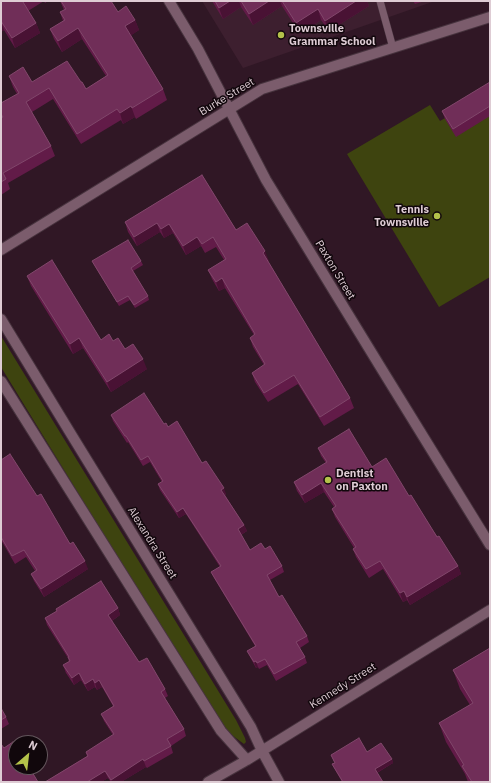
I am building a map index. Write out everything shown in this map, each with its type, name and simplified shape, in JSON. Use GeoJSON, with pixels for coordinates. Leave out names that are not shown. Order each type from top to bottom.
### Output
{"type":"FeatureCollection","features":[{"type":"Feature","properties":{"kind":"street","name":"Paxton Street"},"geometry":{"type":"LineString","coordinates":[[169,1],[198,49],[266,180],[490,545]]}},
{"type":"Feature","properties":{"kind":"street","name":"Burke Street"},"geometry":{"type":"LineString","coordinates":[[1,250],[262,89],[490,17]]}},
{"type":"Feature","properties":{"kind":"street","name":"Alexandra Street"},"geometry":{"type":"LineString","coordinates":[[1,319],[70,434],[251,727],[279,782]]}},
{"type":"Feature","properties":{"kind":"street"},"geometry":{"type":"LineString","coordinates":[[1,381],[220,731],[246,760]]}},
{"type":"Feature","properties":{"kind":"street","name":"Kennedy Street"},"geometry":{"type":"LineString","coordinates":[[208,782],[262,751],[490,610]]}},
{"type":"Feature","properties":{"kind":"lane"},"geometry":{"type":"LineString","coordinates":[[380,1],[393,48]]}},
{"type":"Feature","properties":{"kind":"shaded area","name":"Townsville Grammar School"},"geometry":{"type":"Polygon","coordinates":[[[202,1],[435,1],[243,68],[202,1]]]}},
{"type":"Feature","properties":{"kind":"green space","name":"Tennis Townsville"},"geometry":{"type":"Polygon","coordinates":[[[490,92],[490,277],[439,307],[347,154],[430,105],[440,121],[490,92]]]}},
{"type":"Feature","properties":{"kind":"green space"},"geometry":{"type":"Polygon","coordinates":[[[1,336],[236,720],[245,738],[246,742],[244,744],[229,733],[214,715],[1,367],[1,336]]]}},
{"type":"Feature","properties":{"kind":"building"},"geometry":{"type":"Polygon","coordinates":[[[1,1],[24,1],[23,2],[36,23],[12,38],[1,21],[1,1]]]}},
{"type":"Feature","properties":{"kind":"building"},"geometry":{"type":"Polygon","coordinates":[[[61,1],[111,1],[118,12],[126,6],[135,20],[125,26],[163,89],[132,108],[131,106],[120,113],[117,109],[77,134],[49,88],[26,102],[51,146],[3,173],[6,179],[1,182],[1,118],[3,117],[1,114],[1,103],[19,93],[9,76],[23,67],[32,82],[67,61],[86,89],[108,75],[78,28],[58,41],[50,29],[65,20],[60,12],[66,9],[61,1]]]}},
{"type":"Feature","properties":{"kind":"building"},"geometry":{"type":"Polygon","coordinates":[[[215,1],[230,1],[219,8],[215,1]]]}},
{"type":"Feature","properties":{"kind":"building"},"geometry":{"type":"Polygon","coordinates":[[[241,1],[269,1],[249,14],[241,1]]]}},
{"type":"Feature","properties":{"kind":"building"},"geometry":{"type":"Polygon","coordinates":[[[282,1],[356,1],[325,21],[318,9],[296,23],[282,1]]]}},
{"type":"Feature","properties":{"kind":"building"},"geometry":{"type":"Polygon","coordinates":[[[490,82],[490,106],[453,129],[442,111],[490,82]]]}},
{"type":"Feature","properties":{"kind":"building"},"geometry":{"type":"Polygon","coordinates":[[[202,175],[236,230],[247,223],[265,251],[263,253],[350,398],[320,417],[294,375],[264,393],[252,373],[265,364],[250,338],[255,334],[222,278],[216,282],[208,270],[226,259],[213,237],[202,244],[197,237],[183,246],[169,224],[161,229],[157,223],[134,237],[125,222],[202,175]]]}},
{"type":"Feature","properties":{"kind":"building"},"geometry":{"type":"Polygon","coordinates":[[[128,240],[141,261],[131,268],[148,296],[134,305],[128,296],[117,302],[92,261],[128,240]]]}},
{"type":"Feature","properties":{"kind":"building"},"geometry":{"type":"Polygon","coordinates":[[[52,260],[101,340],[109,334],[113,341],[118,338],[125,349],[133,344],[143,359],[107,382],[79,338],[70,344],[27,276],[52,260]]]}},
{"type":"Feature","properties":{"kind":"building"},"geometry":{"type":"Polygon","coordinates":[[[144,393],[164,424],[166,423],[168,427],[177,421],[202,463],[206,461],[224,488],[221,490],[244,525],[238,529],[250,550],[261,543],[265,549],[270,546],[282,566],[267,575],[279,597],[282,595],[307,636],[296,642],[305,657],[274,674],[265,659],[257,663],[256,661],[254,662],[247,651],[256,646],[211,572],[221,566],[183,508],[177,512],[158,484],[163,481],[148,456],[141,460],[111,415],[144,393]]]}},
{"type":"Feature","properties":{"kind":"building"},"geometry":{"type":"Polygon","coordinates":[[[349,429],[372,467],[386,458],[409,496],[411,495],[437,537],[439,536],[458,566],[407,597],[404,591],[400,593],[380,561],[366,569],[353,549],[356,547],[332,509],[336,506],[321,483],[302,495],[294,482],[327,462],[318,448],[349,429]]]}},
{"type":"Feature","properties":{"kind":"building"},"geometry":{"type":"Polygon","coordinates":[[[10,454],[37,496],[41,494],[70,544],[73,542],[85,561],[41,589],[31,574],[37,570],[24,550],[12,556],[1,537],[1,460],[10,454]]]}},
{"type":"Feature","properties":{"kind":"building"},"geometry":{"type":"Polygon","coordinates":[[[101,581],[118,608],[108,615],[139,662],[147,658],[165,689],[161,692],[184,729],[167,739],[171,746],[144,761],[143,759],[111,780],[105,771],[87,782],[45,782],[88,756],[86,752],[114,734],[101,714],[114,706],[99,680],[95,683],[93,679],[85,684],[79,673],[72,678],[63,665],[70,661],[69,657],[45,618],[57,611],[56,609],[101,581]]]}},
{"type":"Feature","properties":{"kind":"building"},"geometry":{"type":"Polygon","coordinates":[[[490,648],[490,782],[472,782],[462,766],[464,765],[439,723],[473,703],[453,670],[490,648]]]}},
{"type":"Feature","properties":{"kind":"building"},"geometry":{"type":"Polygon","coordinates":[[[1,708],[6,717],[1,720],[1,708]]]}},
{"type":"Feature","properties":{"kind":"building"},"geometry":{"type":"Polygon","coordinates":[[[359,738],[367,752],[381,743],[392,759],[375,769],[383,782],[343,782],[332,764],[335,763],[331,755],[359,738]]]}},
{"type":"Feature","properties":{"kind":"building"},"geometry":{"type":"Polygon","coordinates":[[[1,744],[4,748],[8,745],[8,775],[34,775],[38,782],[1,782],[1,744]]]}},
{"type":"Feature","properties":{"kind":"place","name":"Townsville Grammar School"},"geometry":{"type":"Point","coordinates":[281,35]}},
{"type":"Feature","properties":{"kind":"place","name":"Tennis Townsville"},"geometry":{"type":"Point","coordinates":[437,216]}},
{"type":"Feature","properties":{"kind":"place","name":"Dentist on Paxton"},"geometry":{"type":"Point","coordinates":[328,480]}}]}
